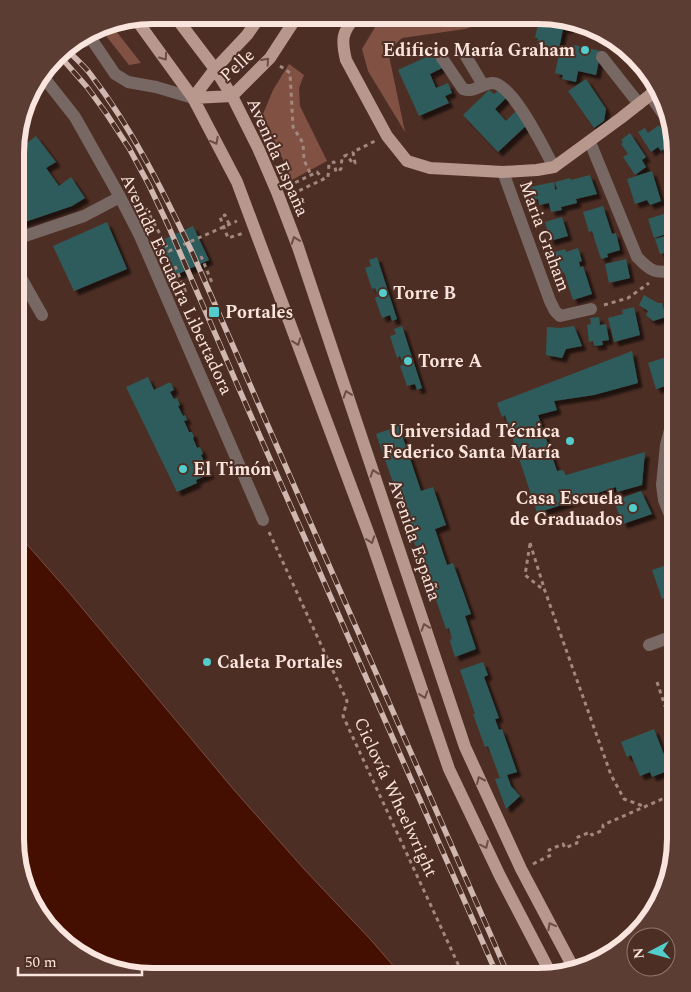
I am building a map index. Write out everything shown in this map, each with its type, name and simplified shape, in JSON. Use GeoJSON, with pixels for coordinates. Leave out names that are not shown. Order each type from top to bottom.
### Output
{"type":"FeatureCollection","features":[{"type":"Feature","properties":{"kind":"main road","name":"Avenida España"},"geometry":{"type":"LineString","coordinates":[[181,24],[216,69],[232,96],[277,192],[298,247],[465,747],[520,869],[571,964]]}},
{"type":"Feature","properties":{"kind":"main road","name":"Pelle"},"geometry":{"type":"LineString","coordinates":[[193,98],[255,24]]}},
{"type":"Feature","properties":{"kind":"main road","name":"Pelle"},"geometry":{"type":"LineString","coordinates":[[193,98],[232,96],[270,58],[293,24]]}},
{"type":"Feature","properties":{"kind":"main road"},"geometry":{"type":"LineString","coordinates":[[349,24],[344,34],[343,47],[346,60],[387,136],[407,161],[430,168],[503,172],[554,167],[590,142],[653,93]]}},
{"type":"Feature","properties":{"kind":"main road"},"geometry":{"type":"LineString","coordinates":[[140,25],[193,98],[237,182],[371,540],[449,769],[500,876],[548,967]]}},
{"type":"Feature","properties":{"kind":"street"},"geometry":{"type":"LineString","coordinates":[[92,39],[115,74],[128,82],[156,87],[193,98]]}},
{"type":"Feature","properties":{"kind":"street"},"geometry":{"type":"LineString","coordinates":[[464,53],[484,85]]}},
{"type":"Feature","properties":{"kind":"street"},"geometry":{"type":"LineString","coordinates":[[602,57],[639,104]]}},
{"type":"Feature","properties":{"kind":"street"},"geometry":{"type":"LineString","coordinates":[[442,58],[463,89],[472,90],[494,83],[503,87],[525,113],[554,167]]}},
{"type":"Feature","properties":{"kind":"street","name":"Avenida Escuadra Libertadora"},"geometry":{"type":"LineString","coordinates":[[46,80],[75,117],[120,198],[154,266],[263,520]]}},
{"type":"Feature","properties":{"kind":"street"},"geometry":{"type":"LineString","coordinates":[[590,142],[638,257],[647,268],[662,273],[667,272]]}},
{"type":"Feature","properties":{"kind":"street","name":"Maria Graham"},"geometry":{"type":"LineString","coordinates":[[503,172],[555,311],[560,316],[591,309]]}},
{"type":"Feature","properties":{"kind":"street"},"geometry":{"type":"LineString","coordinates":[[24,236],[84,216],[120,198]]}},
{"type":"Feature","properties":{"kind":"street"},"geometry":{"type":"LineString","coordinates":[[24,283],[42,315]]}},
{"type":"Feature","properties":{"kind":"street"},"geometry":{"type":"LineString","coordinates":[[667,440],[662,485],[667,508]]}},
{"type":"Feature","properties":{"kind":"street"},"geometry":{"type":"LineString","coordinates":[[649,645],[667,638]]}},
{"type":"Feature","properties":{"kind":"path"},"geometry":{"type":"LineString","coordinates":[[270,58],[290,73],[292,127],[303,143],[304,160],[311,175]]}},
{"type":"Feature","properties":{"kind":"path"},"geometry":{"type":"LineString","coordinates":[[277,192],[318,172],[324,179],[328,177],[329,164],[334,162],[336,172],[341,169],[342,157],[347,155],[352,164],[355,163],[354,152],[387,136]]}},
{"type":"Feature","properties":{"kind":"path"},"geometry":{"type":"LineString","coordinates":[[228,238],[220,217],[225,215],[229,224]]}},
{"type":"Feature","properties":{"kind":"path"},"geometry":{"type":"LineString","coordinates":[[201,256],[213,285]]}},
{"type":"Feature","properties":{"kind":"path"},"geometry":{"type":"LineString","coordinates":[[175,266],[187,295]]}},
{"type":"Feature","properties":{"kind":"path"},"geometry":{"type":"LineString","coordinates":[[591,309],[628,298],[662,273]]}},
{"type":"Feature","properties":{"kind":"path","name":"Ciclovía Wheelwright"},"geometry":{"type":"LineString","coordinates":[[263,520],[347,701],[343,716],[460,968]]}},
{"type":"Feature","properties":{"kind":"path"},"geometry":{"type":"LineString","coordinates":[[545,591],[525,575],[530,543],[545,591],[612,775],[624,799],[646,807]]}},
{"type":"Feature","properties":{"kind":"path"},"geometry":{"type":"LineString","coordinates":[[657,682],[667,712]]}},
{"type":"Feature","properties":{"kind":"path"},"geometry":{"type":"LineString","coordinates":[[520,869],[551,856],[550,850],[563,844],[565,848],[577,843],[576,838],[590,832],[592,835],[604,830],[603,825],[667,797]]}},
{"type":"Feature","properties":{"kind":"shaded area"},"geometry":{"type":"Polygon","coordinates":[[[390,24],[482,24],[465,29],[402,38],[388,51],[405,132],[368,71],[362,49],[375,27],[390,24]]]}},
{"type":"Feature","properties":{"kind":"shaded area"},"geometry":{"type":"Polygon","coordinates":[[[115,30],[141,63],[129,65],[104,34],[115,30]]]}},
{"type":"Feature","properties":{"kind":"shaded area"},"geometry":{"type":"Polygon","coordinates":[[[289,64],[304,75],[299,88],[300,106],[327,161],[292,180],[263,114],[273,90],[289,64]]]}},
{"type":"Feature","properties":{"kind":"shaded area"},"geometry":{"type":"Polygon","coordinates":[[[24,541],[234,790],[304,869],[395,968],[152,968],[119,964],[96,955],[81,947],[56,924],[45,911],[37,896],[26,865],[24,848],[24,541]]]}},
{"type":"Feature","properties":{"kind":"building","name":"Edificio María Graham"},"geometry":{"type":"Polygon","coordinates":[[[538,24],[568,27],[563,29],[559,49],[573,51],[574,45],[601,51],[596,75],[578,71],[576,82],[562,79],[563,75],[555,73],[558,59],[550,48],[537,46],[538,38],[535,38],[538,24]]]}},
{"type":"Feature","properties":{"kind":"building"},"geometry":{"type":"Polygon","coordinates":[[[435,53],[442,68],[430,74],[436,88],[448,83],[452,93],[445,96],[449,103],[419,116],[398,70],[435,53]]]}},
{"type":"Feature","properties":{"kind":"building"},"geometry":{"type":"Polygon","coordinates":[[[586,79],[606,109],[604,121],[594,128],[568,91],[586,79]]]}},
{"type":"Feature","properties":{"kind":"building"},"geometry":{"type":"Polygon","coordinates":[[[489,90],[494,94],[499,90],[506,98],[495,109],[506,121],[517,110],[529,123],[498,152],[463,115],[489,90]]]}},
{"type":"Feature","properties":{"kind":"building"},"geometry":{"type":"Polygon","coordinates":[[[659,125],[666,136],[667,147],[661,151],[658,147],[651,152],[638,132],[645,128],[648,133],[659,125]]]}},
{"type":"Feature","properties":{"kind":"building"},"geometry":{"type":"Polygon","coordinates":[[[630,133],[646,157],[642,160],[646,167],[635,175],[623,157],[628,154],[621,144],[623,142],[621,140],[630,133]]]}},
{"type":"Feature","properties":{"kind":"building"},"geometry":{"type":"Polygon","coordinates":[[[36,136],[56,162],[46,168],[59,186],[71,177],[85,198],[72,206],[24,222],[24,145],[36,136]]]}},
{"type":"Feature","properties":{"kind":"building"},"geometry":{"type":"Polygon","coordinates":[[[652,171],[661,201],[650,205],[647,200],[635,204],[627,179],[652,171]]]}},
{"type":"Feature","properties":{"kind":"building"},"geometry":{"type":"Polygon","coordinates":[[[590,175],[597,194],[576,199],[577,203],[561,207],[562,210],[551,212],[549,203],[539,205],[538,199],[533,200],[530,187],[554,182],[555,190],[557,189],[555,182],[590,175]]]}},
{"type":"Feature","properties":{"kind":"building"},"geometry":{"type":"Polygon","coordinates":[[[603,206],[612,234],[616,233],[620,250],[607,254],[608,257],[601,259],[592,231],[589,232],[583,212],[603,206]]]}},
{"type":"Feature","properties":{"kind":"building"},"geometry":{"type":"Polygon","coordinates":[[[667,213],[667,234],[654,238],[648,219],[667,213]]]}},
{"type":"Feature","properties":{"kind":"building"},"geometry":{"type":"Polygon","coordinates":[[[562,217],[568,236],[550,241],[545,222],[562,217]]]}},
{"type":"Feature","properties":{"kind":"building"},"geometry":{"type":"Polygon","coordinates":[[[107,222],[127,269],[74,291],[53,246],[107,222]]]}},
{"type":"Feature","properties":{"kind":"building"},"geometry":{"type":"Polygon","coordinates":[[[193,226],[209,260],[176,275],[160,241],[193,226]]]}},
{"type":"Feature","properties":{"kind":"building"},"geometry":{"type":"Polygon","coordinates":[[[667,236],[667,252],[660,254],[655,239],[667,236]]]}},
{"type":"Feature","properties":{"kind":"building"},"geometry":{"type":"Polygon","coordinates":[[[578,248],[582,261],[579,262],[580,267],[583,266],[592,294],[573,300],[555,252],[565,249],[566,252],[578,248]]]}},
{"type":"Feature","properties":{"kind":"building","name":"Torre B"},"geometry":{"type":"Polygon","coordinates":[[[377,257],[397,319],[392,321],[390,315],[382,318],[375,298],[378,296],[375,288],[372,289],[365,268],[371,266],[369,260],[377,257]]]}},
{"type":"Feature","properties":{"kind":"building"},"geometry":{"type":"Polygon","coordinates":[[[626,259],[630,278],[609,283],[605,264],[626,259]]]}},
{"type":"Feature","properties":{"kind":"building"},"geometry":{"type":"Polygon","coordinates":[[[667,293],[667,306],[664,294],[667,293]]]}},
{"type":"Feature","properties":{"kind":"building"},"geometry":{"type":"Polygon","coordinates":[[[644,295],[658,303],[662,303],[666,317],[653,321],[646,315],[648,311],[639,305],[644,295]]]}},
{"type":"Feature","properties":{"kind":"building"},"geometry":{"type":"Polygon","coordinates":[[[634,307],[640,335],[614,342],[608,318],[623,314],[622,310],[634,307]]]}},
{"type":"Feature","properties":{"kind":"building"},"geometry":{"type":"Polygon","coordinates":[[[599,317],[600,325],[606,324],[609,340],[602,341],[603,345],[594,346],[593,341],[589,342],[587,325],[591,324],[590,318],[599,317]]]}},
{"type":"Feature","properties":{"kind":"building","name":"Torre A"},"geometry":{"type":"Polygon","coordinates":[[[402,326],[422,388],[417,390],[415,384],[407,386],[400,366],[403,365],[400,356],[397,358],[390,336],[396,334],[394,329],[402,326]]]}},
{"type":"Feature","properties":{"kind":"building"},"geometry":{"type":"Polygon","coordinates":[[[574,326],[582,346],[566,349],[562,358],[546,355],[547,327],[561,328],[574,326]]]}},
{"type":"Feature","properties":{"kind":"building"},"geometry":{"type":"Polygon","coordinates":[[[632,351],[638,383],[594,395],[554,401],[557,410],[538,415],[557,471],[563,470],[566,475],[645,452],[642,485],[617,492],[616,487],[537,513],[505,415],[502,417],[497,403],[632,351]]]}},
{"type":"Feature","properties":{"kind":"building"},"geometry":{"type":"Polygon","coordinates":[[[667,357],[667,386],[656,389],[648,363],[667,357]]]}},
{"type":"Feature","properties":{"kind":"building"},"geometry":{"type":"Polygon","coordinates":[[[148,377],[154,390],[171,383],[174,390],[170,392],[174,399],[177,398],[180,405],[178,406],[187,420],[184,421],[189,432],[192,432],[197,448],[200,447],[203,454],[201,455],[210,474],[196,480],[197,483],[177,492],[126,387],[148,377]]]}},
{"type":"Feature","properties":{"kind":"building"},"geometry":{"type":"Polygon","coordinates":[[[399,426],[421,491],[433,487],[446,525],[435,529],[447,565],[453,563],[471,614],[465,616],[476,649],[455,657],[449,628],[446,629],[429,579],[427,579],[376,434],[399,426]]]}},
{"type":"Feature","properties":{"kind":"building","name":"Casa Escuela de Graduados"},"geometry":{"type":"Polygon","coordinates":[[[641,491],[652,514],[623,524],[614,501],[641,491]]]}},
{"type":"Feature","properties":{"kind":"building"},"geometry":{"type":"Polygon","coordinates":[[[667,565],[667,597],[662,599],[652,570],[667,565]]]}},
{"type":"Feature","properties":{"kind":"building"},"geometry":{"type":"Polygon","coordinates":[[[483,662],[488,675],[484,677],[499,718],[495,719],[499,730],[502,729],[517,772],[507,775],[511,786],[520,796],[506,809],[495,779],[500,778],[488,746],[485,747],[460,670],[483,662]]]}},
{"type":"Feature","properties":{"kind":"building"},"geometry":{"type":"Polygon","coordinates":[[[654,729],[667,762],[667,771],[652,777],[650,772],[640,776],[631,755],[627,757],[621,742],[654,729]]]}},
{"type":"Feature","properties":{"kind":"railway"},"geometry":{"type":"LineString","coordinates":[[71,53],[88,71],[134,139],[192,252],[505,968]]}},
{"type":"Feature","properties":{"kind":"railway"},"geometry":{"type":"LineString","coordinates":[[64,60],[87,87],[129,148],[168,225],[494,968]]}},
{"type":"Feature","properties":{"kind":"place","name":"Edificio María Graham"},"geometry":{"type":"Point","coordinates":[585,50]}},
{"type":"Feature","properties":{"kind":"place","name":"Torre B"},"geometry":{"type":"Point","coordinates":[383,293]}},
{"type":"Feature","properties":{"kind":"place","name":"Portales"},"geometry":{"type":"Point","coordinates":[214,312]}},
{"type":"Feature","properties":{"kind":"place","name":"Torre A"},"geometry":{"type":"Point","coordinates":[408,361]}},
{"type":"Feature","properties":{"kind":"place","name":"Universidad Técnica Federico Santa María"},"geometry":{"type":"Point","coordinates":[570,441]}},
{"type":"Feature","properties":{"kind":"place","name":"El Timón"},"geometry":{"type":"Point","coordinates":[183,469]}},
{"type":"Feature","properties":{"kind":"place","name":"Casa Escuela de Graduados"},"geometry":{"type":"Point","coordinates":[633,508]}},
{"type":"Feature","properties":{"kind":"place","name":"Caleta Portales"},"geometry":{"type":"Point","coordinates":[207,662]}}]}
